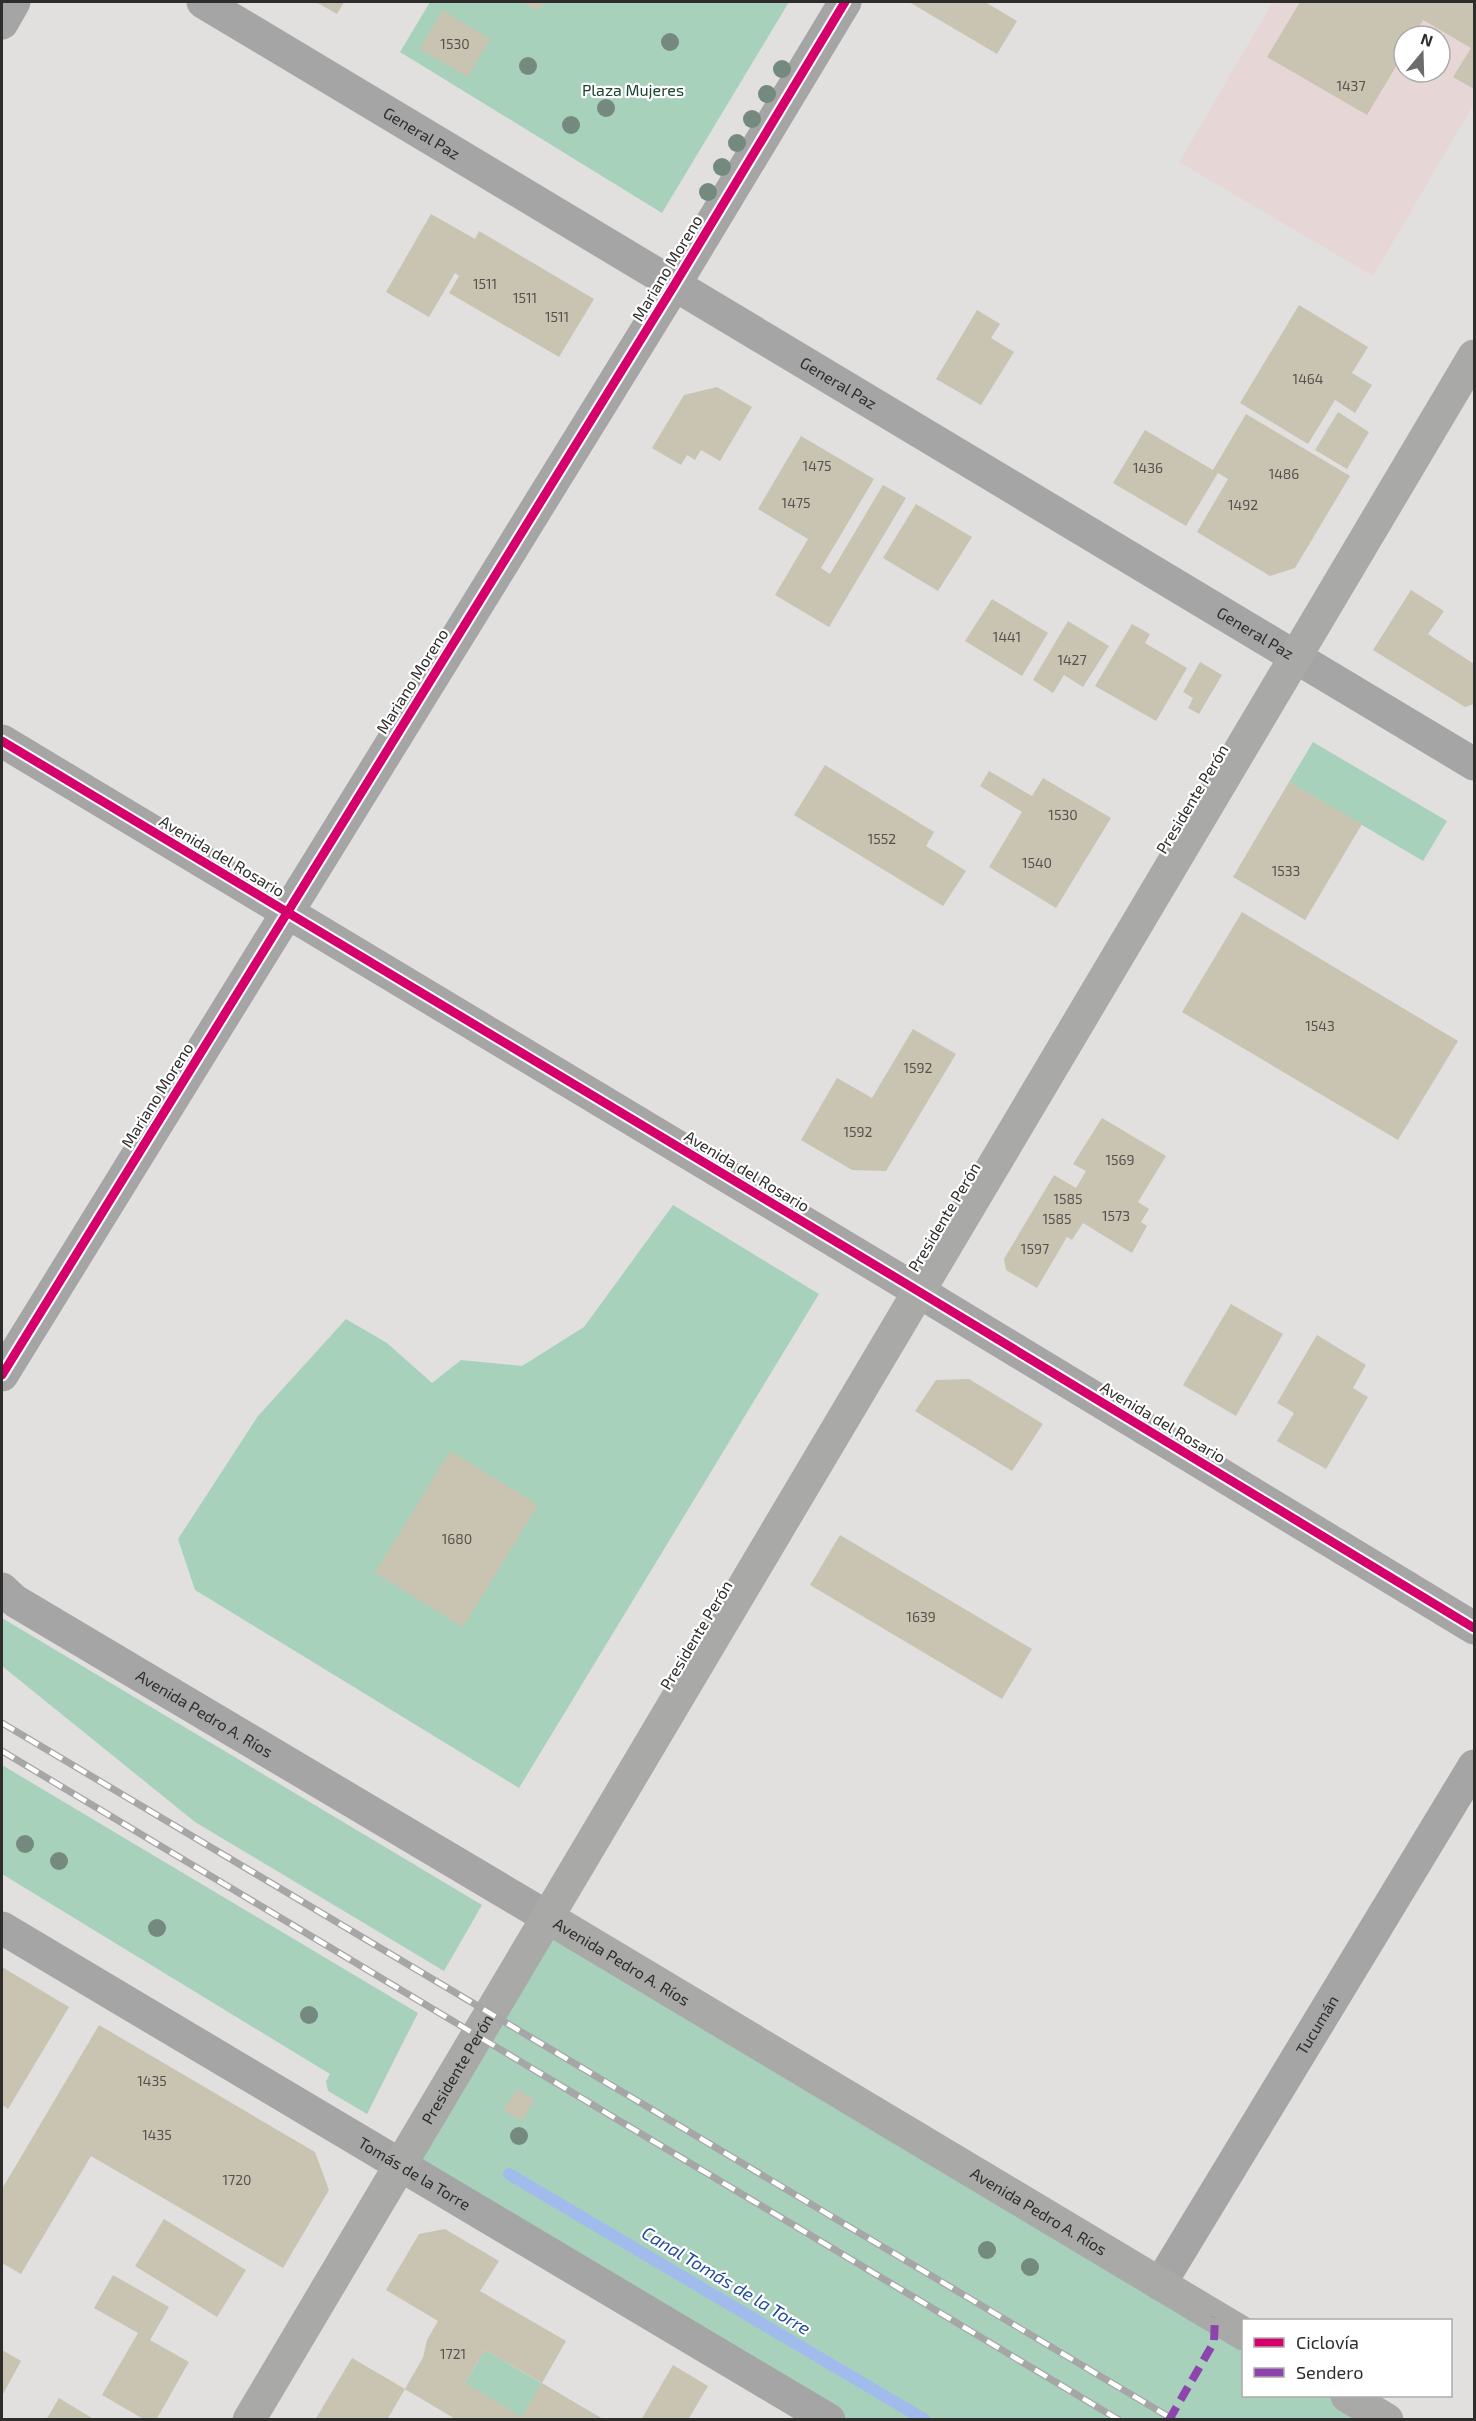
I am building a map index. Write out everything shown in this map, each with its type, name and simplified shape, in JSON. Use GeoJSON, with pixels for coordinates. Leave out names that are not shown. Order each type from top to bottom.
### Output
{"type":"FeatureCollection","features":[{"type":"Feature","properties":{"kind":"main road","name":"Presidente Perón"},"geometry":{"type":"LineString","coordinates":[[249,2420],[1474,356]]}},
{"type":"Feature","properties":{"kind":"main road","name":"Avenida Pedro A. Ríos"},"geometry":{"type":"LineString","coordinates":[[547,1917],[1242,2333]]}},
{"type":"Feature","properties":{"kind":"main road"},"geometry":{"type":"LineString","coordinates":[[1349,2397],[1387,2420]]}},
{"type":"Feature","properties":{"kind":"street"},"geometry":{"type":"LineString","coordinates":[[2,23],[14,2]]}},
{"type":"Feature","properties":{"kind":"street","name":"General Paz"},"geometry":{"type":"LineString","coordinates":[[203,2],[1474,764]]}},
{"type":"Feature","properties":{"kind":"street","name":"Mariano Moreno"},"geometry":{"type":"LineString","coordinates":[[5,1359],[287,912],[675,284],[845,2]]}},
{"type":"Feature","properties":{"kind":"street","name":"Avenida del Rosario"},"geometry":{"type":"LineString","coordinates":[[2,741],[1474,1628]]}},
{"type":"Feature","properties":{"kind":"street","name":"Avenida Pedro A. Ríos"},"geometry":{"type":"LineString","coordinates":[[2,1589],[15,1601],[547,1917]]}},
{"type":"Feature","properties":{"kind":"street","name":"Tucumán"},"geometry":{"type":"LineString","coordinates":[[1160,2284],[1474,1766]]}},
{"type":"Feature","properties":{"kind":"street","name":"Tomás de la Torre"},"geometry":{"type":"LineString","coordinates":[[2,1928],[829,2420]]}},
{"type":"Feature","properties":{"kind":"shaded area"},"geometry":{"type":"Polygon","coordinates":[[[1273,2],[1474,2],[1474,104],[1373,276],[1179,162],[1273,2]]]}},
{"type":"Feature","properties":{"kind":"green space","name":"Plaza Mujeres"},"geometry":{"type":"Polygon","coordinates":[[[430,2],[789,2],[662,213],[400,52],[430,2]]]}},
{"type":"Feature","properties":{"kind":"green space"},"geometry":{"type":"Polygon","coordinates":[[[1313,742],[1447,821],[1423,861],[1289,782],[1313,742]]]}},
{"type":"Feature","properties":{"kind":"green space"},"geometry":{"type":"Polygon","coordinates":[[[673,1205],[819,1294],[519,1788],[195,1590],[178,1539],[258,1416],[346,1319],[387,1343],[432,1383],[461,1360],[522,1366],[584,1327],[673,1205]]]}},
{"type":"Feature","properties":{"kind":"green space"},"geometry":{"type":"Polygon","coordinates":[[[2,1618],[482,1905],[444,1971],[195,1822],[2,1666],[2,1618]]]}},
{"type":"Feature","properties":{"kind":"green space"},"geometry":{"type":"Polygon","coordinates":[[[2,1765],[418,2013],[367,2114],[328,2091],[326,2081],[330,2074],[2,1874],[2,1765]]]}},
{"type":"Feature","properties":{"kind":"green space"},"geometry":{"type":"Polygon","coordinates":[[[547,1917],[1242,2333],[1242,2397],[1349,2397],[1387,2419],[829,2419],[400,2165],[547,1917]]]}},
{"type":"Feature","properties":{"kind":"green space"},"geometry":{"type":"Polygon","coordinates":[[[485,2350],[603,2419],[457,2419],[405,2389],[423,2358],[465,2383],[485,2350]]]}},
{"type":"Feature","properties":{"kind":"building"},"geometry":{"type":"Polygon","coordinates":[[[316,2],[344,2],[337,14],[316,2]]]}},
{"type":"Feature","properties":{"kind":"building"},"geometry":{"type":"Polygon","coordinates":[[[521,2],[543,2],[538,11],[521,2]]]}},
{"type":"Feature","properties":{"kind":"building"},"geometry":{"type":"Polygon","coordinates":[[[909,2],[985,2],[1017,21],[997,54],[909,2]]]}},
{"type":"Feature","properties":{"kind":"building"},"geometry":{"type":"Polygon","coordinates":[[[1300,2],[1474,2],[1474,89],[1453,77],[1471,48],[1452,37],[1452,24],[1430,24],[1423,20],[1421,24],[1392,24],[1392,73],[1367,115],[1267,57],[1300,2]]]}},
{"type":"Feature","properties":{"kind":"building"},"geometry":{"type":"Polygon","coordinates":[[[442,10],[490,39],[468,77],[420,49],[442,10]]]}},
{"type":"Feature","properties":{"kind":"building"},"geometry":{"type":"Polygon","coordinates":[[[431,214],[475,239],[479,231],[594,299],[559,357],[449,293],[459,276],[455,273],[429,317],[386,292],[431,214]]]}},
{"type":"Feature","properties":{"kind":"building"},"geometry":{"type":"Polygon","coordinates":[[[1299,305],[1368,347],[1352,373],[1372,385],[1355,413],[1335,400],[1308,444],[1240,403],[1299,305]]]}},
{"type":"Feature","properties":{"kind":"building"},"geometry":{"type":"Polygon","coordinates":[[[977,310],[1000,324],[991,338],[1014,352],[981,405],[936,379],[977,310]]]}},
{"type":"Feature","properties":{"kind":"building"},"geometry":{"type":"Polygon","coordinates":[[[717,387],[752,407],[720,461],[701,450],[695,460],[687,455],[681,465],[652,448],[684,395],[717,387]]]}},
{"type":"Feature","properties":{"kind":"building"},"geometry":{"type":"Polygon","coordinates":[[[1338,412],[1369,432],[1347,469],[1315,450],[1338,412]]]}},
{"type":"Feature","properties":{"kind":"building"},"geometry":{"type":"Polygon","coordinates":[[[1246,414],[1350,476],[1295,568],[1270,576],[1197,532],[1228,479],[1218,473],[1186,526],[1113,483],[1145,430],[1213,470],[1246,414]]]}},
{"type":"Feature","properties":{"kind":"building"},"geometry":{"type":"Polygon","coordinates":[[[801,436],[874,479],[821,568],[830,574],[883,485],[906,498],[829,627],[775,595],[808,539],[758,509],[801,436]]]}},
{"type":"Feature","properties":{"kind":"building"},"geometry":{"type":"Polygon","coordinates":[[[916,504],[972,537],[938,591],[883,558],[916,504]]]}},
{"type":"Feature","properties":{"kind":"building"},"geometry":{"type":"Polygon","coordinates":[[[1411,590],[1444,611],[1428,634],[1474,664],[1474,704],[1465,707],[1373,650],[1411,590]]]}},
{"type":"Feature","properties":{"kind":"building"},"geometry":{"type":"Polygon","coordinates":[[[992,599],[1048,633],[1022,676],[965,641],[992,599]]]}},
{"type":"Feature","properties":{"kind":"building"},"geometry":{"type":"Polygon","coordinates":[[[1068,621],[1109,646],[1083,687],[1064,675],[1053,693],[1033,680],[1068,621]]]}},
{"type":"Feature","properties":{"kind":"building"},"geometry":{"type":"Polygon","coordinates":[[[1132,624],[1150,634],[1145,643],[1187,668],[1156,721],[1095,686],[1132,624]]]}},
{"type":"Feature","properties":{"kind":"building"},"geometry":{"type":"Polygon","coordinates":[[[1200,662],[1222,675],[1199,714],[1188,708],[1193,698],[1183,692],[1200,662]]]}},
{"type":"Feature","properties":{"kind":"building"},"geometry":{"type":"Polygon","coordinates":[[[825,765],[934,832],[926,846],[966,871],[943,906],[794,815],[825,765]]]}},
{"type":"Feature","properties":{"kind":"building"},"geometry":{"type":"Polygon","coordinates":[[[989,771],[1032,796],[1043,778],[1111,818],[1056,908],[989,867],[1022,812],[980,786],[989,771]]]}},
{"type":"Feature","properties":{"kind":"building"},"geometry":{"type":"Polygon","coordinates":[[[1289,782],[1362,824],[1305,920],[1233,877],[1289,782]]]}},
{"type":"Feature","properties":{"kind":"building"},"geometry":{"type":"Polygon","coordinates":[[[1242,912],[1458,1041],[1398,1140],[1182,1012],[1242,912]]]}},
{"type":"Feature","properties":{"kind":"building"},"geometry":{"type":"Polygon","coordinates":[[[913,1029],[956,1054],[886,1171],[852,1170],[801,1140],[837,1078],[872,1098],[913,1029]]]}},
{"type":"Feature","properties":{"kind":"building"},"geometry":{"type":"Polygon","coordinates":[[[1102,1118],[1166,1156],[1138,1202],[1149,1209],[1141,1222],[1147,1226],[1132,1253],[1083,1223],[1072,1240],[1067,1237],[1037,1288],[1006,1270],[1004,1259],[1054,1175],[1076,1188],[1086,1171],[1073,1164],[1102,1118]]]}},
{"type":"Feature","properties":{"kind":"building"},"geometry":{"type":"Polygon","coordinates":[[[1231,1304],[1283,1334],[1236,1416],[1183,1385],[1231,1304]]]}},
{"type":"Feature","properties":{"kind":"building"},"geometry":{"type":"Polygon","coordinates":[[[1317,1335],[1366,1365],[1353,1388],[1368,1397],[1326,1469],[1277,1441],[1294,1413],[1277,1403],[1317,1335]]]}},
{"type":"Feature","properties":{"kind":"building"},"geometry":{"type":"Polygon","coordinates":[[[969,1379],[1043,1424],[1012,1471],[915,1411],[936,1380],[969,1379]]]}},
{"type":"Feature","properties":{"kind":"building"},"geometry":{"type":"Polygon","coordinates":[[[450,1451],[538,1505],[463,1627],[375,1573],[450,1451]]]}},
{"type":"Feature","properties":{"kind":"building"},"geometry":{"type":"Polygon","coordinates":[[[840,1535],[1032,1649],[1002,1699],[810,1585],[840,1535]]]}},
{"type":"Feature","properties":{"kind":"building"},"geometry":{"type":"Polygon","coordinates":[[[2,1967],[69,2007],[8,2109],[2,2105],[2,1967]]]}},
{"type":"Feature","properties":{"kind":"building"},"geometry":{"type":"Polygon","coordinates":[[[99,2025],[315,2152],[329,2190],[283,2268],[91,2156],[21,2274],[2,2263],[2,2189],[99,2025]]]}},
{"type":"Feature","properties":{"kind":"building"},"geometry":{"type":"Polygon","coordinates":[[[517,2089],[535,2100],[521,2121],[503,2110],[517,2089]]]}},
{"type":"Feature","properties":{"kind":"building"},"geometry":{"type":"Polygon","coordinates":[[[164,2219],[246,2270],[217,2317],[135,2266],[164,2219]]]}},
{"type":"Feature","properties":{"kind":"building"},"geometry":{"type":"Polygon","coordinates":[[[445,2229],[499,2261],[480,2291],[566,2341],[542,2383],[603,2420],[457,2420],[405,2389],[423,2358],[427,2340],[438,2321],[386,2290],[419,2234],[445,2229]],[[485,2350],[465,2383],[522,2417],[542,2383],[485,2350]]]}},
{"type":"Feature","properties":{"kind":"building"},"geometry":{"type":"Polygon","coordinates":[[[113,2275],[169,2307],[150,2340],[189,2362],[156,2420],[145,2420],[102,2395],[138,2333],[94,2308],[113,2275]]]}},
{"type":"Feature","properties":{"kind":"building"},"geometry":{"type":"Polygon","coordinates":[[[2,2350],[21,2361],[2,2396],[2,2350]]]}},
{"type":"Feature","properties":{"kind":"building"},"geometry":{"type":"Polygon","coordinates":[[[352,2358],[405,2389],[387,2420],[315,2420],[352,2358]]]}},
{"type":"Feature","properties":{"kind":"building"},"geometry":{"type":"Polygon","coordinates":[[[673,2365],[708,2386],[688,2420],[641,2420],[673,2365]]]}},
{"type":"Feature","properties":{"kind":"building"},"geometry":{"type":"Polygon","coordinates":[[[59,2398],[95,2420],[46,2420],[59,2398]]]}},
{"type":"Feature","properties":{"kind":"waterway","name":"Canal Tomás de la Torre"},"geometry":{"type":"LineString","coordinates":[[509,2174],[925,2420]]}},
{"type":"Feature","properties":{"kind":"railway"},"geometry":{"type":"LineString","coordinates":[[2,1723],[1174,2420]]}},
{"type":"Feature","properties":{"kind":"railway"},"geometry":{"type":"LineString","coordinates":[[2,1751],[1119,2420]]}},
{"type":"Feature","properties":{"kind":"marked path"},"geometry":{"type":"LineString","coordinates":[[1169,2420],[1214,2342],[1215,2317]]}},
{"type":"Feature","properties":{"kind":"cycle path"},"geometry":{"type":"LineString","coordinates":[[2,1375],[675,284],[845,2]]}},
{"type":"Feature","properties":{"kind":"cycle path"},"geometry":{"type":"LineString","coordinates":[[2,741],[1474,1628]]}}]}
